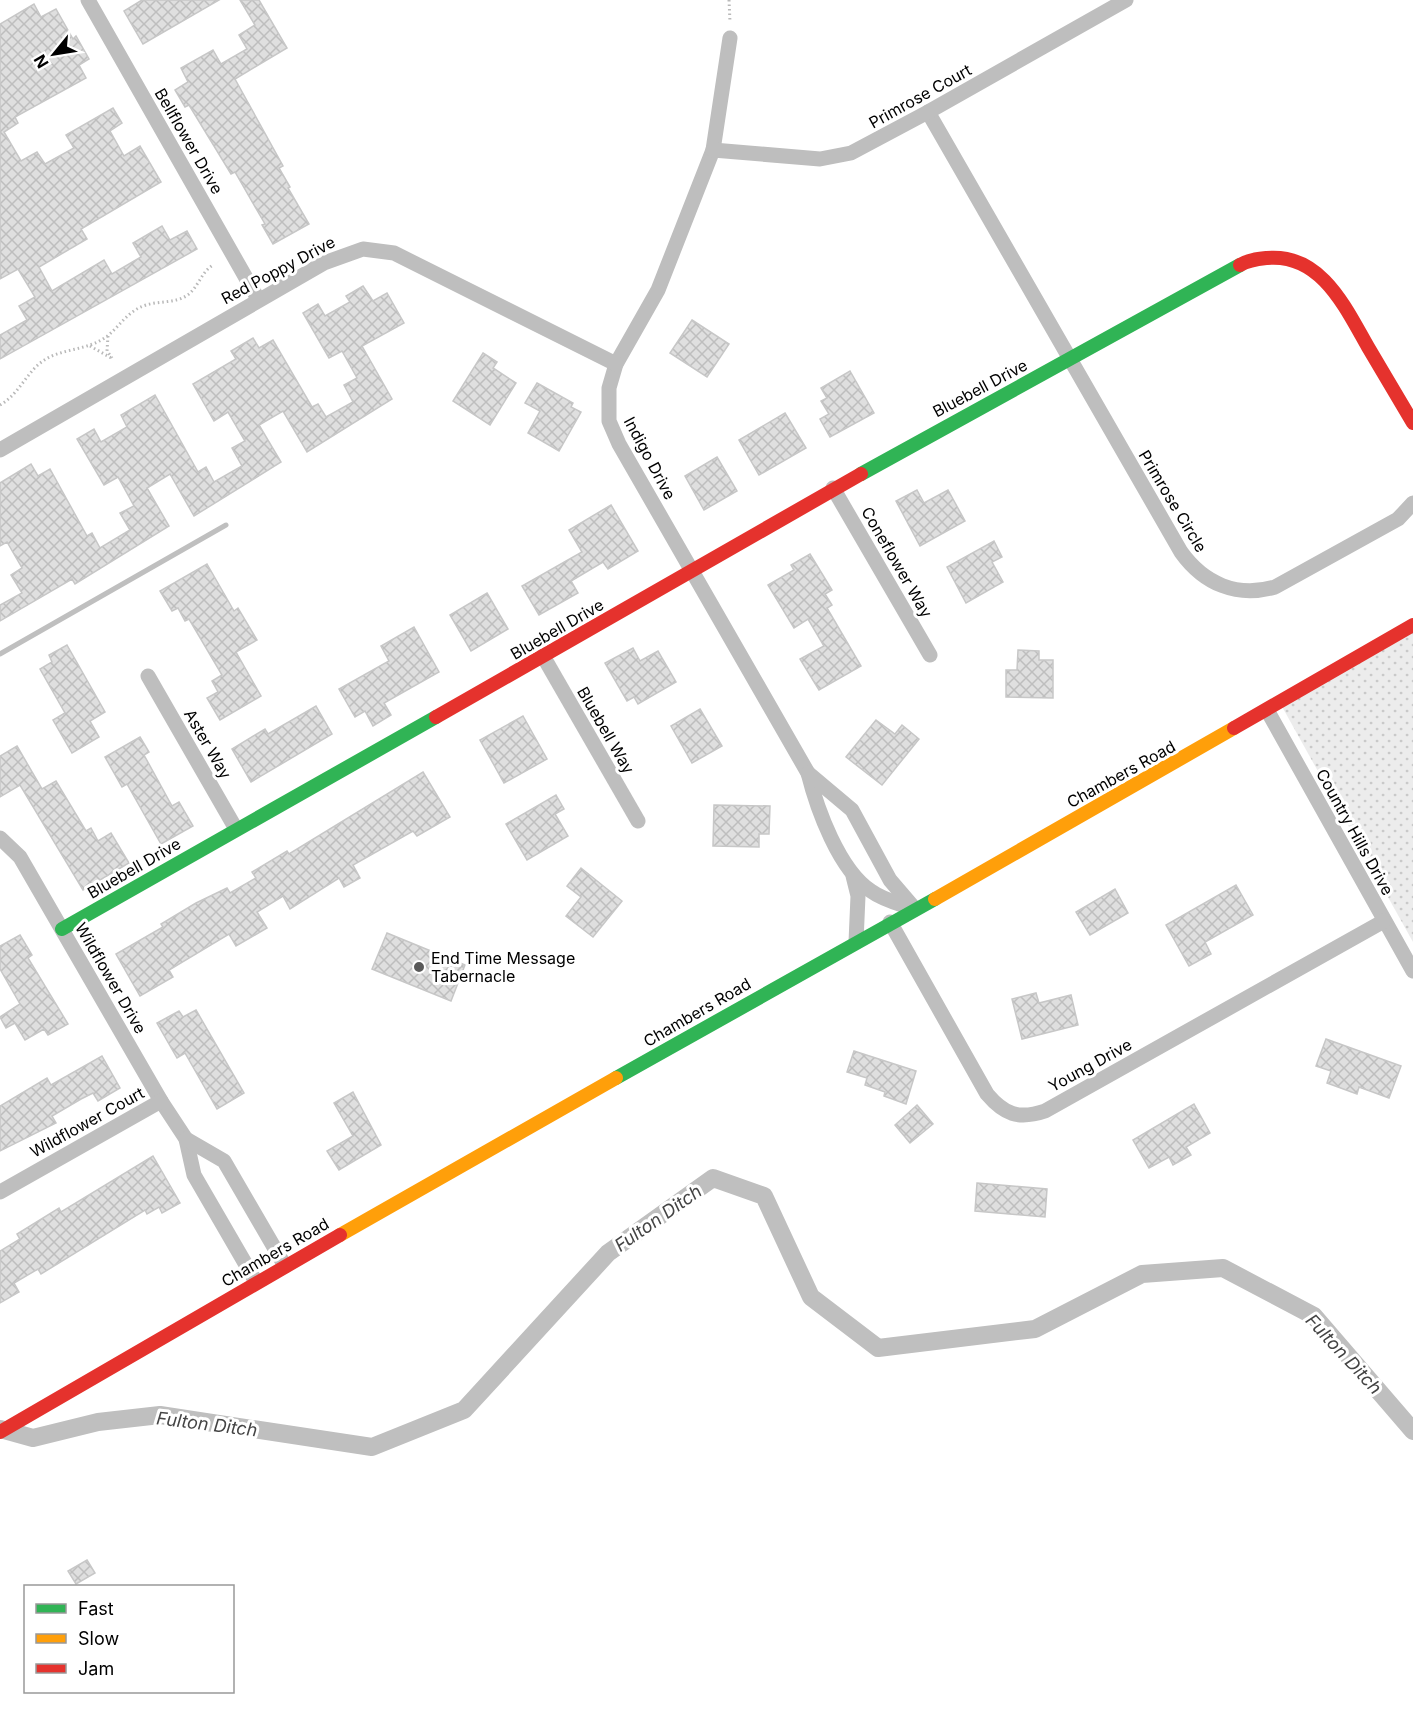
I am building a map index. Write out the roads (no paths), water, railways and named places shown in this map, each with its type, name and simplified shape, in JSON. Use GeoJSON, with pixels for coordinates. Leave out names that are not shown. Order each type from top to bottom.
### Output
{"type":"FeatureCollection","features":[{"type":"Feature","properties":{"kind":"street","name":"Bellflower Drive"},"geometry":{"type":"LineString","coordinates":[[88,0],[258,299]]}},
{"type":"Feature","properties":{"kind":"street","name":"Primrose Court"},"geometry":{"type":"LineString","coordinates":[[713,150],[801,158],[837,157],[866,147],[1126,0]]}},
{"type":"Feature","properties":{"kind":"street","name":"Indigo Drive"},"geometry":{"type":"LineString","coordinates":[[730,38],[713,150],[658,290],[616,364],[608,399],[613,432],[808,773],[820,817],[852,873]]}},
{"type":"Feature","properties":{"kind":"street","name":"Primrose Circle"},"geometry":{"type":"LineString","coordinates":[[928,112],[1180,552],[1196,571],[1221,586],[1236,590],[1255,591],[1284,583],[1398,519],[1413,503]]}},
{"type":"Feature","properties":{"kind":"street","name":"Red Poppy Drive"},"geometry":{"type":"LineString","coordinates":[[0,450],[258,299],[345,254],[363,249],[386,252],[616,364]]}},
{"type":"Feature","properties":{"kind":"street"},"geometry":{"type":"LineString","coordinates":[[1070,359],[1245,262],[1262,257],[1291,258],[1314,269],[1339,296],[1413,423]]}},
{"type":"Feature","properties":{"kind":"street","name":"Bluebell Drive"},"geometry":{"type":"LineString","coordinates":[[62,929],[692,572],[833,488],[1070,359]]}},
{"type":"Feature","properties":{"kind":"street","name":"Coneflower Way"},"geometry":{"type":"LineString","coordinates":[[833,488],[930,655]]}},
{"type":"Feature","properties":{"kind":"street","name":"Chambers Road"},"geometry":{"type":"LineString","coordinates":[[0,1432],[255,1282],[1267,711],[1413,625]]}},
{"type":"Feature","properties":{"kind":"street","name":"Bluebell Way"},"geometry":{"type":"LineString","coordinates":[[543,656],[638,821]]}},
{"type":"Feature","properties":{"kind":"street","name":"Aster Way"},"geometry":{"type":"LineString","coordinates":[[148,676],[236,829]]}},
{"type":"Feature","properties":{"kind":"street","name":"Country Hills Drive"},"geometry":{"type":"LineString","coordinates":[[1267,711],[1413,971]]}},
{"type":"Feature","properties":{"kind":"street","name":"Indigo Drive"},"geometry":{"type":"LineString","coordinates":[[808,773],[852,810],[890,880],[914,909]]}},
{"type":"Feature","properties":{"kind":"street","name":"Wildflower Drive"},"geometry":{"type":"LineString","coordinates":[[0,838],[20,857],[161,1101],[186,1139],[194,1175],[255,1282]]}},
{"type":"Feature","properties":{"kind":"street"},"geometry":{"type":"LineString","coordinates":[[852,873],[870,891],[914,909]]}},
{"type":"Feature","properties":{"kind":"street"},"geometry":{"type":"LineString","coordinates":[[852,873],[858,896],[856,942]]}},
{"type":"Feature","properties":{"kind":"street","name":"Young Drive"},"geometry":{"type":"LineString","coordinates":[[890,922],[987,1094],[1007,1113],[1022,1117],[1045,1111],[1384,921]]}},
{"type":"Feature","properties":{"kind":"street","name":"Wildflower Court"},"geometry":{"type":"LineString","coordinates":[[0,1191],[161,1101]]}},
{"type":"Feature","properties":{"kind":"street","name":"Wildflower Drive"},"geometry":{"type":"LineString","coordinates":[[186,1139],[224,1161],[285,1266]]}},
{"type":"Feature","properties":{"kind":"waterway"},"geometry":{"type":"LineString","coordinates":[[0,654],[226,525]]}},
{"type":"Feature","properties":{"kind":"waterway","name":"Fulton Ditch"},"geometry":{"type":"LineString","coordinates":[[0,1429],[33,1438],[98,1422],[160,1415],[372,1447],[464,1410],[608,1253],[713,1178],[764,1196],[811,1297],[878,1348],[1035,1329],[1142,1274],[1223,1268],[1314,1316],[1413,1431]]}},
{"type":"Feature","properties":{"kind":"place","name":"End Time Message Tabernacle"},"geometry":{"type":"Point","coordinates":[419,967]}}]}
